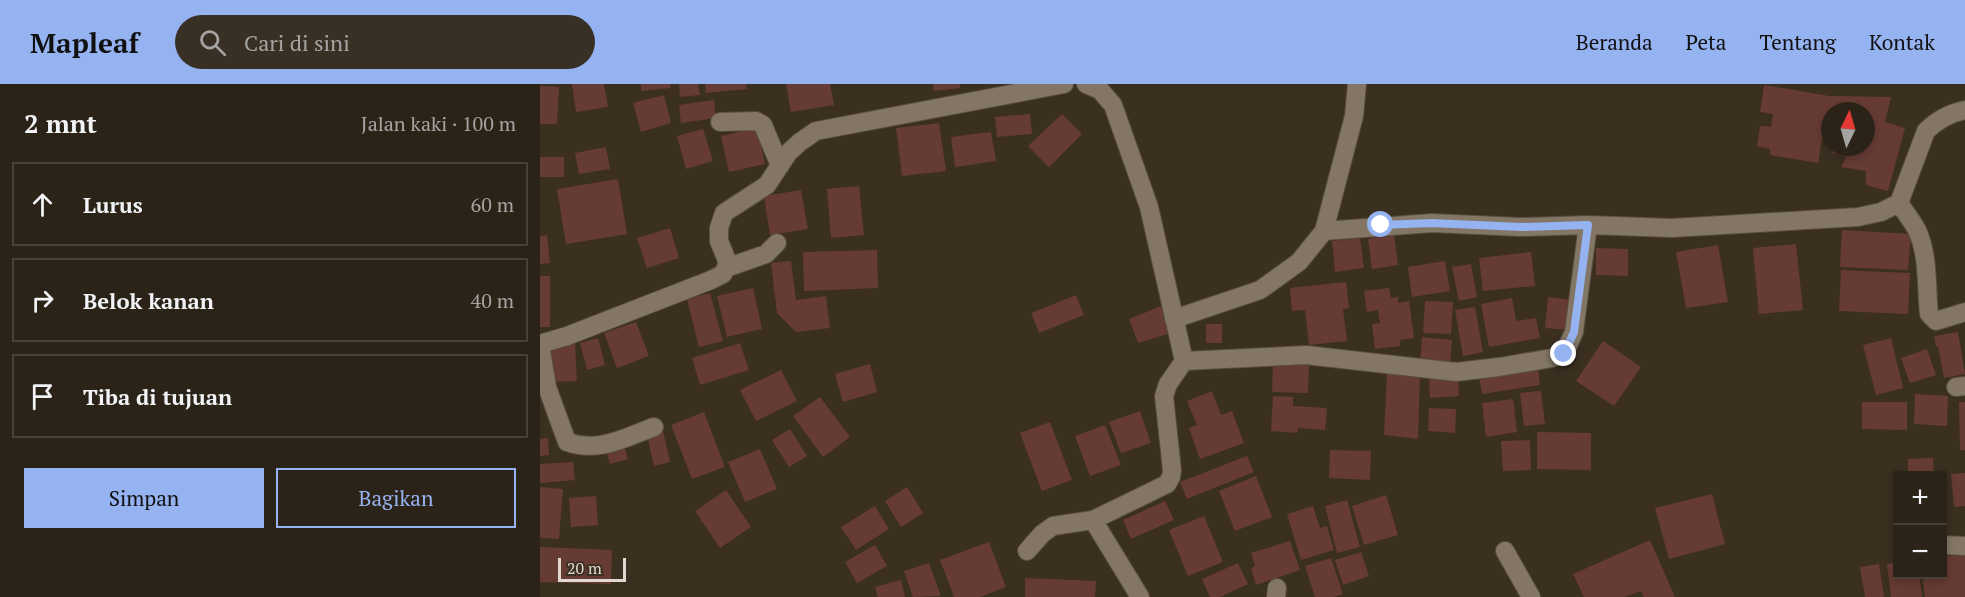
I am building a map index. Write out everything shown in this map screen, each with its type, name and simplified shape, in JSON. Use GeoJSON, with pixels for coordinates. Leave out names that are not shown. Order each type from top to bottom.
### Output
{"type":"FeatureCollection","features":[{"type":"Feature","properties":{"kind":"street"},"geometry":{"type":"LineString","coordinates":[[654,428],[597,447],[580,446],[567,442],[548,387],[540,344],[567,336],[723,274],[728,263],[719,241],[719,228],[724,213],[767,185],[788,153],[816,131],[1064,84]]}},
{"type":"Feature","properties":{"kind":"street"},"geometry":{"type":"LineString","coordinates":[[1027,551],[1042,534],[1053,526],[1093,520],[1167,484],[1172,470],[1164,396],[1168,384],[1184,361],[1149,207],[1113,105],[1100,90],[1086,84]]}},
{"type":"Feature","properties":{"kind":"street"},"geometry":{"type":"LineString","coordinates":[[1174,319],[1260,290],[1299,262],[1324,231],[1354,116],[1358,84]]}},
{"type":"Feature","properties":{"kind":"street"},"geometry":{"type":"LineString","coordinates":[[1324,231],[1432,223],[1521,227],[1588,225],[1672,228],[1858,217],[1881,212],[1899,203],[1926,131],[1947,116],[1965,110]]}},
{"type":"Feature","properties":{"kind":"street"},"geometry":{"type":"LineString","coordinates":[[720,122],[756,121],[763,124],[780,166]]}},
{"type":"Feature","properties":{"kind":"street"},"geometry":{"type":"LineString","coordinates":[[1899,203],[1917,230],[1922,243],[1926,262],[1929,314],[1936,321],[1965,312]]}},
{"type":"Feature","properties":{"kind":"street"},"geometry":{"type":"LineString","coordinates":[[1184,361],[1306,355],[1456,372],[1499,367],[1564,354],[1574,332],[1588,225]]}},
{"type":"Feature","properties":{"kind":"street"},"geometry":{"type":"LineString","coordinates":[[726,267],[766,254],[777,243]]}},
{"type":"Feature","properties":{"kind":"street"},"geometry":{"type":"LineString","coordinates":[[1093,520],[1140,597]]}},
{"type":"Feature","properties":{"kind":"street"},"geometry":{"type":"LineString","coordinates":[[1947,545],[1965,546]]}},
{"type":"Feature","properties":{"kind":"street"},"geometry":{"type":"LineString","coordinates":[[1505,551],[1531,597]]}},
{"type":"Feature","properties":{"kind":"building"},"geometry":{"type":"Polygon","coordinates":[[[572,84],[604,84],[608,107],[576,112],[572,84]]]}},
{"type":"Feature","properties":{"kind":"building"},"geometry":{"type":"Polygon","coordinates":[[[641,84],[670,84],[671,88],[641,91],[641,84]]]}},
{"type":"Feature","properties":{"kind":"building"},"geometry":{"type":"Polygon","coordinates":[[[679,84],[698,84],[700,95],[680,97],[679,84]]]}},
{"type":"Feature","properties":{"kind":"building"},"geometry":{"type":"Polygon","coordinates":[[[705,84],[746,84],[747,89],[706,93],[705,84]]]}},
{"type":"Feature","properties":{"kind":"building"},"geometry":{"type":"Polygon","coordinates":[[[786,84],[830,84],[834,105],[791,112],[786,84]]]}},
{"type":"Feature","properties":{"kind":"building"},"geometry":{"type":"Polygon","coordinates":[[[933,84],[960,84],[960,88],[934,91],[933,84]]]}},
{"type":"Feature","properties":{"kind":"building"},"geometry":{"type":"Polygon","coordinates":[[[1764,85],[1829,96],[1891,97],[1885,122],[1905,128],[1888,191],[1866,185],[1866,171],[1841,167],[1846,157],[1842,156],[1875,156],[1875,102],[1821,102],[1821,145],[1818,163],[1770,155],[1770,149],[1757,146],[1760,126],[1771,127],[1773,114],[1760,112],[1764,85]]]}},
{"type":"Feature","properties":{"kind":"building"},"geometry":{"type":"Polygon","coordinates":[[[540,86],[559,87],[557,124],[540,124],[540,86]]]}},
{"type":"Feature","properties":{"kind":"building"},"geometry":{"type":"Polygon","coordinates":[[[664,95],[671,123],[641,132],[633,103],[664,95]]]}},
{"type":"Feature","properties":{"kind":"building"},"geometry":{"type":"Polygon","coordinates":[[[714,100],[716,118],[681,123],[679,105],[714,100]]]}},
{"type":"Feature","properties":{"kind":"building"},"geometry":{"type":"Polygon","coordinates":[[[1030,114],[1032,134],[997,137],[995,117],[1030,114]]]}},
{"type":"Feature","properties":{"kind":"building"},"geometry":{"type":"Polygon","coordinates":[[[1062,114],[1082,134],[1049,167],[1028,146],[1062,114]]]}},
{"type":"Feature","properties":{"kind":"building"},"geometry":{"type":"Polygon","coordinates":[[[939,123],[946,171],[902,176],[896,128],[939,123]]]}},
{"type":"Feature","properties":{"kind":"building"},"geometry":{"type":"Polygon","coordinates":[[[757,128],[765,164],[729,172],[721,136],[757,128]]]}},
{"type":"Feature","properties":{"kind":"building"},"geometry":{"type":"Polygon","coordinates":[[[703,129],[713,161],[686,169],[677,136],[703,129]]]}},
{"type":"Feature","properties":{"kind":"building"},"geometry":{"type":"Polygon","coordinates":[[[991,132],[996,161],[955,167],[951,137],[991,132]]]}},
{"type":"Feature","properties":{"kind":"building"},"geometry":{"type":"Polygon","coordinates":[[[606,147],[610,169],[579,174],[575,153],[606,147]]]}},
{"type":"Feature","properties":{"kind":"building"},"geometry":{"type":"Polygon","coordinates":[[[540,157],[564,157],[564,177],[540,177],[540,157]]]}},
{"type":"Feature","properties":{"kind":"building"},"geometry":{"type":"Polygon","coordinates":[[[618,179],[627,234],[566,244],[557,189],[618,179]]]}},
{"type":"Feature","properties":{"kind":"building"},"geometry":{"type":"Polygon","coordinates":[[[859,186],[864,235],[831,238],[827,189],[859,186]]]}},
{"type":"Feature","properties":{"kind":"building"},"geometry":{"type":"Polygon","coordinates":[[[801,190],[808,229],[770,235],[764,196],[801,190]]]}},
{"type":"Feature","properties":{"kind":"building"},"geometry":{"type":"Polygon","coordinates":[[[670,228],[679,258],[647,268],[637,238],[670,228]]]}},
{"type":"Feature","properties":{"kind":"building"},"geometry":{"type":"Polygon","coordinates":[[[1842,230],[1911,234],[1908,270],[1840,267],[1842,230]]]}},
{"type":"Feature","properties":{"kind":"building"},"geometry":{"type":"Polygon","coordinates":[[[547,235],[550,263],[540,264],[540,236],[547,235]]]}},
{"type":"Feature","properties":{"kind":"building"},"geometry":{"type":"Polygon","coordinates":[[[1394,235],[1398,265],[1372,269],[1368,239],[1394,235]]]}},
{"type":"Feature","properties":{"kind":"building"},"geometry":{"type":"Polygon","coordinates":[[[1360,238],[1364,268],[1335,272],[1332,241],[1360,238]]]}},
{"type":"Feature","properties":{"kind":"building"},"geometry":{"type":"Polygon","coordinates":[[[1796,244],[1803,310],[1759,314],[1753,248],[1796,244]]]}},
{"type":"Feature","properties":{"kind":"building"},"geometry":{"type":"Polygon","coordinates":[[[1718,245],[1728,302],[1686,308],[1676,252],[1718,245]]]}},
{"type":"Feature","properties":{"kind":"building"},"geometry":{"type":"Polygon","coordinates":[[[1596,248],[1628,249],[1628,276],[1596,275],[1596,248]]]}},
{"type":"Feature","properties":{"kind":"building"},"geometry":{"type":"Polygon","coordinates":[[[877,250],[878,288],[804,291],[803,252],[877,250]]]}},
{"type":"Feature","properties":{"kind":"building"},"geometry":{"type":"Polygon","coordinates":[[[1531,252],[1535,286],[1483,291],[1479,258],[1531,252]]]}},
{"type":"Feature","properties":{"kind":"building"},"geometry":{"type":"Polygon","coordinates":[[[791,261],[796,300],[826,296],[830,328],[796,332],[777,313],[771,263],[791,261]]]}},
{"type":"Feature","properties":{"kind":"building"},"geometry":{"type":"Polygon","coordinates":[[[1445,261],[1450,291],[1412,297],[1408,267],[1445,261]]]}},
{"type":"Feature","properties":{"kind":"building"},"geometry":{"type":"Polygon","coordinates":[[[1471,264],[1477,297],[1459,301],[1452,267],[1471,264]]]}},
{"type":"Feature","properties":{"kind":"building"},"geometry":{"type":"Polygon","coordinates":[[[1841,270],[1910,273],[1908,314],[1839,311],[1841,270]]]}},
{"type":"Feature","properties":{"kind":"building"},"geometry":{"type":"Polygon","coordinates":[[[540,276],[550,276],[550,327],[540,327],[540,276]]]}},
{"type":"Feature","properties":{"kind":"building"},"geometry":{"type":"Polygon","coordinates":[[[1346,282],[1349,308],[1343,309],[1347,341],[1309,345],[1305,310],[1292,311],[1290,288],[1346,282]]]}},
{"type":"Feature","properties":{"kind":"building"},"geometry":{"type":"Polygon","coordinates":[[[753,288],[762,329],[727,337],[717,296],[753,288]]]}},
{"type":"Feature","properties":{"kind":"building"},"geometry":{"type":"Polygon","coordinates":[[[1389,288],[1391,298],[1398,297],[1398,303],[1409,301],[1414,338],[1400,340],[1400,346],[1375,349],[1372,324],[1380,323],[1378,310],[1367,312],[1364,291],[1389,288]]]}},
{"type":"Feature","properties":{"kind":"building"},"geometry":{"type":"Polygon","coordinates":[[[710,293],[723,341],[699,347],[687,299],[710,293]]]}},
{"type":"Feature","properties":{"kind":"building"},"geometry":{"type":"Polygon","coordinates":[[[1076,295],[1084,315],[1039,333],[1031,313],[1076,295]]]}},
{"type":"Feature","properties":{"kind":"building"},"geometry":{"type":"Polygon","coordinates":[[[1548,297],[1571,300],[1569,330],[1545,328],[1548,297]]]}},
{"type":"Feature","properties":{"kind":"building"},"geometry":{"type":"Polygon","coordinates":[[[1512,298],[1516,321],[1536,318],[1540,338],[1489,347],[1481,304],[1512,298]]]}},
{"type":"Feature","properties":{"kind":"building"},"geometry":{"type":"Polygon","coordinates":[[[1425,301],[1453,302],[1451,334],[1423,333],[1425,301]]]}},
{"type":"Feature","properties":{"kind":"building"},"geometry":{"type":"Polygon","coordinates":[[[1164,305],[1174,332],[1138,343],[1129,319],[1164,305]]]}},
{"type":"Feature","properties":{"kind":"building"},"geometry":{"type":"Polygon","coordinates":[[[1475,307],[1483,352],[1463,356],[1455,310],[1475,307]]]}},
{"type":"Feature","properties":{"kind":"building"},"geometry":{"type":"Polygon","coordinates":[[[636,322],[649,356],[617,368],[604,333],[636,322]]]}},
{"type":"Feature","properties":{"kind":"building"},"geometry":{"type":"Polygon","coordinates":[[[1206,324],[1222,324],[1222,343],[1206,343],[1206,324]]]}},
{"type":"Feature","properties":{"kind":"building"},"geometry":{"type":"Polygon","coordinates":[[[1958,332],[1965,374],[1944,378],[1934,336],[1958,332]]]}},
{"type":"Feature","properties":{"kind":"building"},"geometry":{"type":"Polygon","coordinates":[[[1422,337],[1452,340],[1450,366],[1420,364],[1422,337]]]}},
{"type":"Feature","properties":{"kind":"building"},"geometry":{"type":"Polygon","coordinates":[[[598,338],[605,365],[587,370],[580,343],[598,338]]]}},
{"type":"Feature","properties":{"kind":"building"},"geometry":{"type":"Polygon","coordinates":[[[1891,338],[1903,388],[1876,395],[1863,345],[1891,338]]]}},
{"type":"Feature","properties":{"kind":"building"},"geometry":{"type":"Polygon","coordinates":[[[1603,341],[1641,367],[1614,406],[1576,381],[1603,341]]]}},
{"type":"Feature","properties":{"kind":"building"},"geometry":{"type":"Polygon","coordinates":[[[575,342],[577,381],[551,382],[548,343],[575,342]]]}},
{"type":"Feature","properties":{"kind":"building"},"geometry":{"type":"Polygon","coordinates":[[[740,343],[749,370],[700,385],[692,358],[740,343]]]}},
{"type":"Feature","properties":{"kind":"building"},"geometry":{"type":"Polygon","coordinates":[[[1927,349],[1936,375],[1910,383],[1901,358],[1927,349]]]}},
{"type":"Feature","properties":{"kind":"building"},"geometry":{"type":"Polygon","coordinates":[[[870,364],[877,392],[843,402],[835,374],[870,364]]]}},
{"type":"Feature","properties":{"kind":"building"},"geometry":{"type":"Polygon","coordinates":[[[1273,364],[1309,365],[1308,393],[1272,392],[1273,364]]]}},
{"type":"Feature","properties":{"kind":"building"},"geometry":{"type":"Polygon","coordinates":[[[1538,367],[1540,385],[1482,394],[1479,376],[1538,367]]]}},
{"type":"Feature","properties":{"kind":"building"},"geometry":{"type":"Polygon","coordinates":[[[781,370],[797,401],[756,421],[740,390],[781,370]]]}},
{"type":"Feature","properties":{"kind":"building"},"geometry":{"type":"Polygon","coordinates":[[[1387,373],[1420,376],[1418,439],[1384,435],[1387,373]]]}},
{"type":"Feature","properties":{"kind":"building"},"geometry":{"type":"Polygon","coordinates":[[[1458,377],[1459,396],[1430,398],[1429,379],[1458,377]]]}},
{"type":"Feature","properties":{"kind":"building"},"geometry":{"type":"Polygon","coordinates":[[[1212,391],[1221,415],[1232,411],[1244,443],[1200,459],[1189,428],[1197,425],[1187,401],[1212,391]]]}},
{"type":"Feature","properties":{"kind":"building"},"geometry":{"type":"Polygon","coordinates":[[[1541,391],[1545,424],[1524,426],[1520,393],[1541,391]]]}},
{"type":"Feature","properties":{"kind":"building"},"geometry":{"type":"Polygon","coordinates":[[[1915,394],[1948,396],[1947,426],[1914,424],[1915,394]]]}},
{"type":"Feature","properties":{"kind":"building"},"geometry":{"type":"Polygon","coordinates":[[[1273,396],[1293,397],[1293,406],[1327,408],[1325,430],[1298,428],[1297,433],[1271,431],[1273,396]]]}},
{"type":"Feature","properties":{"kind":"building"},"geometry":{"type":"Polygon","coordinates":[[[820,397],[850,437],[823,457],[793,416],[820,397]]]}},
{"type":"Feature","properties":{"kind":"building"},"geometry":{"type":"Polygon","coordinates":[[[1513,399],[1517,432],[1486,437],[1482,403],[1513,399]]]}},
{"type":"Feature","properties":{"kind":"building"},"geometry":{"type":"Polygon","coordinates":[[[1862,402],[1907,402],[1907,430],[1862,429],[1862,402]]]}},
{"type":"Feature","properties":{"kind":"building"},"geometry":{"type":"Polygon","coordinates":[[[1959,402],[1965,402],[1965,450],[1960,450],[1959,402]]]}},
{"type":"Feature","properties":{"kind":"building"},"geometry":{"type":"Polygon","coordinates":[[[1429,408],[1456,409],[1455,433],[1428,431],[1429,408]]]}},
{"type":"Feature","properties":{"kind":"building"},"geometry":{"type":"Polygon","coordinates":[[[1140,411],[1151,443],[1121,453],[1109,422],[1140,411]]]}},
{"type":"Feature","properties":{"kind":"building"},"geometry":{"type":"Polygon","coordinates":[[[704,412],[725,467],[692,479],[671,425],[704,412]]]}},
{"type":"Feature","properties":{"kind":"building"},"geometry":{"type":"Polygon","coordinates":[[[1050,422],[1072,480],[1042,491],[1020,433],[1050,422]]]}},
{"type":"Feature","properties":{"kind":"building"},"geometry":{"type":"Polygon","coordinates":[[[1105,425],[1121,465],[1090,476],[1075,436],[1105,425]]]}},
{"type":"Feature","properties":{"kind":"building"},"geometry":{"type":"Polygon","coordinates":[[[790,429],[807,456],[789,467],[772,440],[790,429]]]}},
{"type":"Feature","properties":{"kind":"building"},"geometry":{"type":"Polygon","coordinates":[[[663,431],[670,462],[654,466],[647,435],[663,431]]]}},
{"type":"Feature","properties":{"kind":"building"},"geometry":{"type":"Polygon","coordinates":[[[1537,432],[1591,433],[1591,470],[1537,469],[1537,432]]]}},
{"type":"Feature","properties":{"kind":"building"},"geometry":{"type":"Polygon","coordinates":[[[548,438],[549,455],[540,456],[540,439],[548,438]]]}},
{"type":"Feature","properties":{"kind":"building"},"geometry":{"type":"Polygon","coordinates":[[[1530,440],[1531,470],[1503,471],[1501,441],[1530,440]]]}},
{"type":"Feature","properties":{"kind":"building"},"geometry":{"type":"Polygon","coordinates":[[[623,442],[628,459],[610,464],[605,448],[623,442]]]}},
{"type":"Feature","properties":{"kind":"building"},"geometry":{"type":"Polygon","coordinates":[[[760,449],[777,489],[745,502],[728,462],[760,449]]]}},
{"type":"Feature","properties":{"kind":"building"},"geometry":{"type":"Polygon","coordinates":[[[1330,450],[1371,451],[1370,480],[1329,478],[1330,450]]]}},
{"type":"Feature","properties":{"kind":"building"},"geometry":{"type":"Polygon","coordinates":[[[1247,456],[1254,472],[1187,499],[1180,482],[1247,456]]]}},
{"type":"Feature","properties":{"kind":"building"},"geometry":{"type":"Polygon","coordinates":[[[1933,458],[1934,471],[1908,471],[1908,459],[1933,458]]]}},
{"type":"Feature","properties":{"kind":"building"},"geometry":{"type":"Polygon","coordinates":[[[573,462],[575,480],[540,483],[540,464],[573,462]]]}},
{"type":"Feature","properties":{"kind":"building"},"geometry":{"type":"Polygon","coordinates":[[[1965,473],[1965,506],[1954,507],[1951,474],[1965,473]]]}},
{"type":"Feature","properties":{"kind":"building"},"geometry":{"type":"Polygon","coordinates":[[[1256,476],[1272,517],[1235,531],[1219,491],[1256,476]]]}},
{"type":"Feature","properties":{"kind":"building"},"geometry":{"type":"Polygon","coordinates":[[[540,487],[563,489],[559,539],[540,538],[540,487]]]}},
{"type":"Feature","properties":{"kind":"building"},"geometry":{"type":"Polygon","coordinates":[[[907,487],[923,513],[901,527],[885,501],[907,487]]]}},
{"type":"Feature","properties":{"kind":"building"},"geometry":{"type":"Polygon","coordinates":[[[726,490],[751,527],[720,548],[695,511],[726,490]]]}},
{"type":"Feature","properties":{"kind":"building"},"geometry":{"type":"Polygon","coordinates":[[[1712,494],[1725,544],[1669,559],[1655,508],[1712,494]]]}},
{"type":"Feature","properties":{"kind":"building"},"geometry":{"type":"Polygon","coordinates":[[[1386,495],[1398,535],[1364,545],[1352,506],[1386,495]]]}},
{"type":"Feature","properties":{"kind":"building"},"geometry":{"type":"Polygon","coordinates":[[[596,496],[598,525],[571,527],[569,498],[596,496]]]}},
{"type":"Feature","properties":{"kind":"building"},"geometry":{"type":"Polygon","coordinates":[[[1347,500],[1360,547],[1337,553],[1325,506],[1347,500]]]}},
{"type":"Feature","properties":{"kind":"building"},"geometry":{"type":"Polygon","coordinates":[[[1165,501],[1174,520],[1131,539],[1123,520],[1165,501]]]}},
{"type":"Feature","properties":{"kind":"building"},"geometry":{"type":"Polygon","coordinates":[[[875,506],[889,529],[856,550],[841,527],[875,506]]]}},
{"type":"Feature","properties":{"kind":"building"},"geometry":{"type":"Polygon","coordinates":[[[1313,506],[1320,528],[1327,526],[1334,550],[1301,560],[1287,514],[1313,506]]]}},
{"type":"Feature","properties":{"kind":"building"},"geometry":{"type":"Polygon","coordinates":[[[1204,516],[1223,562],[1188,576],[1169,530],[1204,516]]]}},
{"type":"Feature","properties":{"kind":"building"},"geometry":{"type":"Polygon","coordinates":[[[1650,540],[1675,597],[1644,597],[1641,591],[1624,597],[1584,597],[1573,574],[1650,540]]]}},
{"type":"Feature","properties":{"kind":"building"},"geometry":{"type":"Polygon","coordinates":[[[1290,541],[1300,570],[1256,585],[1251,568],[1255,566],[1251,553],[1290,541]]]}},
{"type":"Feature","properties":{"kind":"building"},"geometry":{"type":"Polygon","coordinates":[[[989,542],[1006,587],[980,597],[954,597],[940,560],[989,542]]]}},
{"type":"Feature","properties":{"kind":"building"},"geometry":{"type":"Polygon","coordinates":[[[875,545],[887,566],[857,583],[845,562],[875,545]]]}},
{"type":"Feature","properties":{"kind":"building"},"geometry":{"type":"Polygon","coordinates":[[[540,547],[612,550],[611,584],[540,582],[540,547]]]}},
{"type":"Feature","properties":{"kind":"building"},"geometry":{"type":"Polygon","coordinates":[[[1361,552],[1369,576],[1343,585],[1335,560],[1361,552]]]}},
{"type":"Feature","properties":{"kind":"building"},"geometry":{"type":"Polygon","coordinates":[[[1965,554],[1965,597],[1925,597],[1923,579],[1947,579],[1947,556],[1965,554]]]}},
{"type":"Feature","properties":{"kind":"building"},"geometry":{"type":"Polygon","coordinates":[[[1331,558],[1343,594],[1334,597],[1315,597],[1305,566],[1331,558]]]}},
{"type":"Feature","properties":{"kind":"building"},"geometry":{"type":"Polygon","coordinates":[[[929,563],[941,596],[913,597],[904,571],[929,563]]]}},
{"type":"Feature","properties":{"kind":"building"},"geometry":{"type":"Polygon","coordinates":[[[1238,563],[1248,584],[1220,597],[1210,597],[1202,579],[1238,563]]]}},
{"type":"Feature","properties":{"kind":"building"},"geometry":{"type":"Polygon","coordinates":[[[1893,563],[1893,579],[1920,579],[1922,597],[1891,597],[1887,564],[1893,563]]]}},
{"type":"Feature","properties":{"kind":"building"},"geometry":{"type":"Polygon","coordinates":[[[1879,564],[1884,597],[1865,597],[1860,567],[1879,564]]]}},
{"type":"Feature","properties":{"kind":"building"},"geometry":{"type":"Polygon","coordinates":[[[1025,578],[1096,581],[1095,597],[1025,597],[1025,578]]]}},
{"type":"Feature","properties":{"kind":"building"},"geometry":{"type":"Polygon","coordinates":[[[901,580],[905,597],[878,597],[875,587],[901,580]]]}},
{"type":"Feature","properties":{"kind":"route"},"geometry":{"type":"LineString","coordinates":[[1381,225],[1432,223],[1521,227],[1588,225],[1574,332],[1564,354]]}}]}
